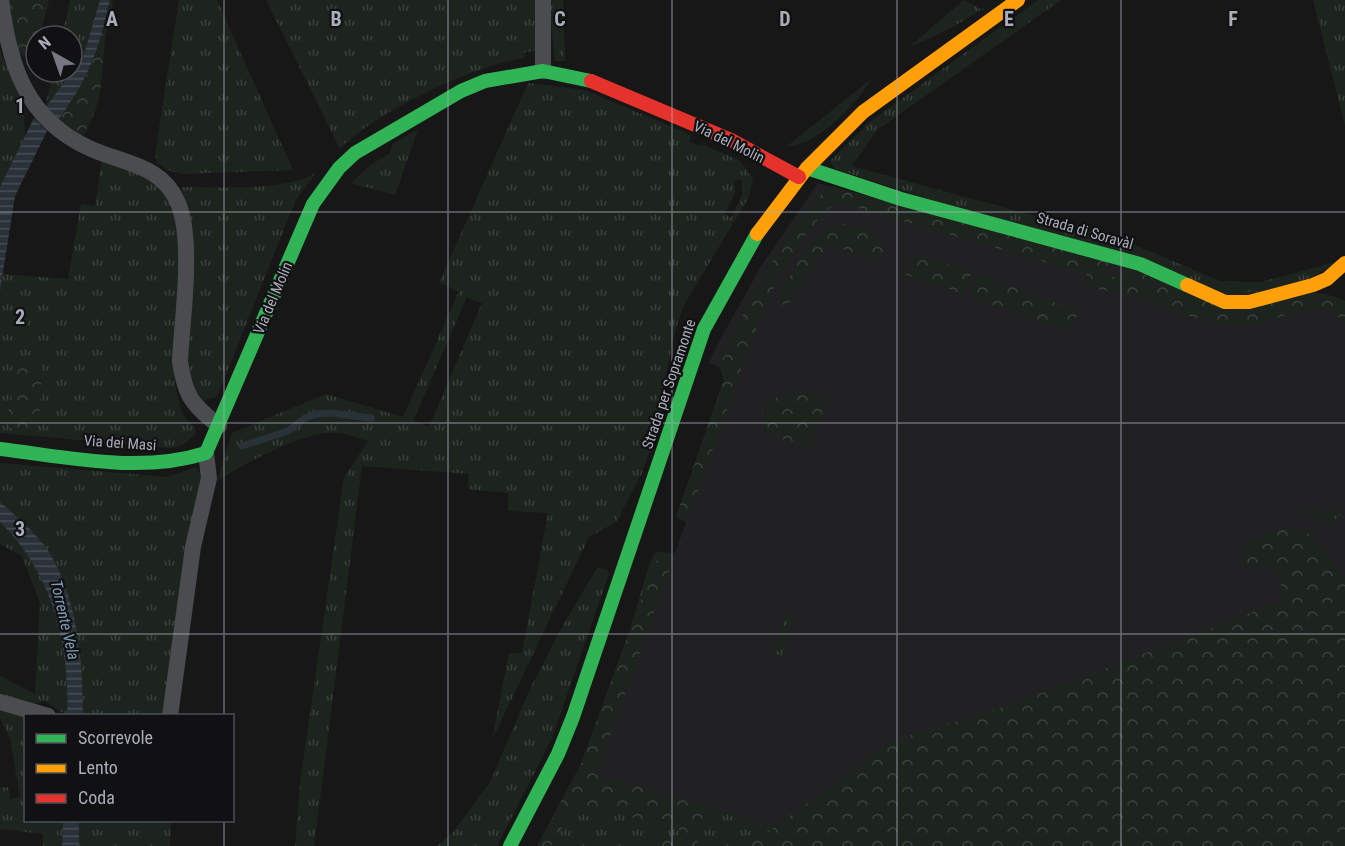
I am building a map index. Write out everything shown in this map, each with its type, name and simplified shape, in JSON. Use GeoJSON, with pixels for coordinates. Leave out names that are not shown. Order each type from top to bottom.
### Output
{"type":"FeatureCollection","features":[{"type":"Feature","properties":{"kind":"street"},"geometry":{"type":"LineString","coordinates":[[543,0],[543,71]]}},
{"type":"Feature","properties":{"kind":"street","name":"Strada per Sopramonte"},"geometry":{"type":"LineString","coordinates":[[510,846],[558,754],[573,717],[704,329],[748,246],[803,172],[863,111],[1018,0]]}},
{"type":"Feature","properties":{"kind":"street"},"geometry":{"type":"LineString","coordinates":[[1,10],[10,56],[39,113],[53,126],[89,148],[147,167],[166,183],[174,194],[185,229],[180,362],[183,382],[190,402],[219,426],[206,453],[209,478],[193,547],[170,714]]}},
{"type":"Feature","properties":{"kind":"street","name":"Via del Molin"},"geometry":{"type":"LineString","coordinates":[[219,426],[313,204],[339,168],[355,153],[461,91],[504,77],[543,71],[594,82],[803,172]]}},
{"type":"Feature","properties":{"kind":"street","name":"Strada di Soravàl"},"geometry":{"type":"LineString","coordinates":[[803,172],[1140,264],[1225,302],[1249,302],[1314,285],[1327,279],[1345,263]]}},
{"type":"Feature","properties":{"kind":"street","name":"Via dei Masi"},"geometry":{"type":"LineString","coordinates":[[0,449],[153,464],[183,461],[206,453]]}},
{"type":"Feature","properties":{"kind":"street"},"geometry":{"type":"LineString","coordinates":[[0,702],[41,714]]}},
{"type":"Feature","properties":{"kind":"shaded area"},"geometry":{"type":"Polygon","coordinates":[[[818,183],[1138,269],[1345,301],[1345,578],[1007,706],[793,814],[775,827],[738,846],[537,846],[581,764],[630,630],[653,555],[658,552],[675,553],[686,522],[676,517],[724,379],[719,367],[709,363],[761,266],[818,183]]]}},
{"type":"Feature","properties":{"kind":"green space"},"geometry":{"type":"Polygon","coordinates":[[[5,0],[49,0],[43,24],[24,24],[24,56],[14,52],[5,0]]]}},
{"type":"Feature","properties":{"kind":"green space"},"geometry":{"type":"Polygon","coordinates":[[[70,0],[100,0],[84,54],[84,24],[65,24],[70,0]]]}},
{"type":"Feature","properties":{"kind":"green space"},"geometry":{"type":"Polygon","coordinates":[[[110,0],[113,0],[105,38],[100,95],[83,136],[58,120],[82,84],[84,84],[110,0]]]}},
{"type":"Feature","properties":{"kind":"green space"},"geometry":{"type":"Polygon","coordinates":[[[179,0],[217,0],[293,170],[183,174],[167,170],[157,162],[155,155],[179,0]]]}},
{"type":"Feature","properties":{"kind":"green space"},"geometry":{"type":"Polygon","coordinates":[[[266,0],[537,0],[537,51],[525,52],[525,58],[480,70],[427,92],[377,120],[340,149],[266,0]]]}},
{"type":"Feature","properties":{"kind":"green space"},"geometry":{"type":"Polygon","coordinates":[[[549,0],[563,0],[565,61],[555,61],[549,0]]]}},
{"type":"Feature","properties":{"kind":"green space"},"geometry":{"type":"Polygon","coordinates":[[[964,0],[981,10],[943,32],[909,47],[964,0]]]}},
{"type":"Feature","properties":{"kind":"green space"},"geometry":{"type":"Polygon","coordinates":[[[1038,0],[1061,0],[877,130],[852,166],[1123,240],[1220,281],[1260,282],[1340,261],[1306,281],[1236,297],[835,169],[830,161],[871,121],[1038,0]]]}},
{"type":"Feature","properties":{"kind":"green space"},"geometry":{"type":"Polygon","coordinates":[[[1313,0],[1345,0],[1345,126],[1313,0]]]}},
{"type":"Feature","properties":{"kind":"green space"},"geometry":{"type":"Polygon","coordinates":[[[0,49],[24,110],[25,138],[0,187],[0,49]]]}},
{"type":"Feature","properties":{"kind":"green space"},"geometry":{"type":"Polygon","coordinates":[[[871,79],[856,100],[835,122],[810,139],[798,145],[786,147],[871,79]]]}},
{"type":"Feature","properties":{"kind":"green space"},"geometry":{"type":"Polygon","coordinates":[[[528,83],[585,90],[691,135],[689,142],[700,146],[701,144],[739,160],[753,179],[749,197],[684,305],[675,331],[661,399],[667,401],[642,473],[616,522],[589,537],[492,740],[509,653],[522,653],[548,513],[508,511],[508,493],[468,489],[469,474],[362,466],[314,846],[295,846],[300,783],[344,478],[368,441],[340,433],[308,437],[258,458],[217,481],[232,433],[326,394],[403,417],[459,291],[439,283],[528,83]],[[742,179],[734,181],[735,193],[725,214],[731,218],[742,196],[742,179]],[[467,297],[413,421],[429,427],[482,303],[467,297]]]}},
{"type":"Feature","properties":{"kind":"green space"},"geometry":{"type":"Polygon","coordinates":[[[50,84],[63,84],[45,108],[50,84]]]}},
{"type":"Feature","properties":{"kind":"green space"},"geometry":{"type":"Polygon","coordinates":[[[418,129],[395,195],[351,183],[370,165],[389,154],[393,144],[418,129]]]}},
{"type":"Feature","properties":{"kind":"green space"},"geometry":{"type":"Polygon","coordinates":[[[102,159],[137,172],[156,185],[169,202],[177,224],[180,275],[174,376],[182,411],[195,428],[196,434],[181,446],[169,448],[0,433],[0,291],[3,274],[68,279],[81,204],[95,206],[102,159]]]}},
{"type":"Feature","properties":{"kind":"green space"},"geometry":{"type":"Polygon","coordinates":[[[316,173],[297,198],[219,392],[216,397],[201,401],[196,397],[189,370],[182,187],[269,186],[302,179],[316,173]]]}},
{"type":"Feature","properties":{"kind":"green space"},"geometry":{"type":"Polygon","coordinates":[[[829,186],[1109,262],[1105,274],[1122,279],[1127,267],[1165,284],[1188,291],[1291,291],[1330,295],[1345,301],[1345,326],[1333,310],[1321,309],[1299,311],[1244,326],[1216,324],[1129,294],[1100,290],[1085,283],[1087,274],[837,202],[800,242],[773,289],[690,512],[686,521],[676,517],[724,379],[719,367],[730,343],[766,272],[796,227],[829,186]]]}},
{"type":"Feature","properties":{"kind":"green space"},"geometry":{"type":"Polygon","coordinates":[[[845,224],[875,233],[883,251],[882,262],[828,244],[789,303],[781,305],[779,297],[781,291],[814,240],[833,227],[845,224]]]}},
{"type":"Feature","properties":{"kind":"green space"},"geometry":{"type":"Polygon","coordinates":[[[917,255],[972,272],[963,294],[901,273],[917,255]]]}},
{"type":"Feature","properties":{"kind":"green space"},"geometry":{"type":"Polygon","coordinates":[[[979,274],[1074,310],[1078,314],[1069,331],[970,297],[979,274]]]}},
{"type":"Feature","properties":{"kind":"green space"},"geometry":{"type":"Polygon","coordinates":[[[23,362],[37,363],[42,366],[39,424],[29,433],[15,434],[8,414],[16,371],[23,362]]]}},
{"type":"Feature","properties":{"kind":"green space"},"geometry":{"type":"Polygon","coordinates":[[[796,391],[828,398],[808,448],[773,434],[763,424],[761,417],[763,410],[774,399],[796,391]]]}},
{"type":"Feature","properties":{"kind":"green space"},"geometry":{"type":"Polygon","coordinates":[[[0,463],[168,477],[196,467],[202,477],[164,714],[83,714],[82,676],[76,634],[67,593],[60,574],[40,541],[0,502],[0,463]]]}},
{"type":"Feature","properties":{"kind":"green space"},"geometry":{"type":"Polygon","coordinates":[[[1335,505],[1340,515],[1331,524],[1304,514],[1306,506],[1332,515],[1335,505]]]}},
{"type":"Feature","properties":{"kind":"green space"},"geometry":{"type":"Polygon","coordinates":[[[0,522],[18,541],[45,586],[61,636],[65,662],[67,714],[44,701],[29,705],[0,694],[0,676],[35,694],[40,603],[22,556],[0,544],[0,522]]]}},
{"type":"Feature","properties":{"kind":"green space"},"geometry":{"type":"Polygon","coordinates":[[[1289,527],[1302,529],[1313,537],[1345,578],[1345,846],[738,846],[775,827],[892,741],[1007,706],[1287,599],[1276,572],[1269,567],[1248,568],[1239,560],[1246,547],[1252,542],[1289,527]]]}},
{"type":"Feature","properties":{"kind":"green space"},"geometry":{"type":"Polygon","coordinates":[[[658,552],[675,553],[658,559],[630,630],[650,562],[658,552]]]}},
{"type":"Feature","properties":{"kind":"green space"},"geometry":{"type":"Polygon","coordinates":[[[675,553],[601,763],[594,774],[719,810],[713,827],[699,833],[697,846],[644,846],[688,832],[577,803],[551,846],[537,846],[581,764],[654,564],[658,559],[675,553]]]}},
{"type":"Feature","properties":{"kind":"green space"},"geometry":{"type":"Polygon","coordinates":[[[597,568],[607,569],[609,574],[552,738],[497,846],[437,846],[454,831],[490,782],[529,691],[562,627],[597,568]]]}},
{"type":"Feature","properties":{"kind":"green space"},"geometry":{"type":"Polygon","coordinates":[[[786,613],[795,616],[782,656],[772,653],[786,613]]]}},
{"type":"Feature","properties":{"kind":"green space"},"geometry":{"type":"Polygon","coordinates":[[[0,706],[24,715],[24,822],[63,822],[62,846],[43,846],[43,834],[0,829],[0,788],[8,787],[10,799],[20,797],[10,738],[0,718],[0,706]]]}},
{"type":"Feature","properties":{"kind":"green space"},"geometry":{"type":"Polygon","coordinates":[[[576,803],[689,832],[644,846],[551,846],[576,803]]]}},
{"type":"Feature","properties":{"kind":"green space"},"geometry":{"type":"Polygon","coordinates":[[[719,810],[775,827],[738,846],[697,846],[699,833],[713,827],[719,810]]]}},
{"type":"Feature","properties":{"kind":"green space"},"geometry":{"type":"Polygon","coordinates":[[[79,822],[171,822],[170,846],[79,846],[79,822]]]}},
{"type":"Feature","properties":{"kind":"water"},"geometry":{"type":"Polygon","coordinates":[[[100,0],[110,0],[97,49],[84,79],[84,54],[100,0]]]}},
{"type":"Feature","properties":{"kind":"water"},"geometry":{"type":"Polygon","coordinates":[[[63,84],[81,84],[58,120],[45,108],[63,84]]]}},
{"type":"Feature","properties":{"kind":"water"},"geometry":{"type":"Polygon","coordinates":[[[34,118],[47,131],[15,196],[0,291],[0,187],[34,118]]]}},
{"type":"Feature","properties":{"kind":"water","name":"Torrente Vela"},"geometry":{"type":"Polygon","coordinates":[[[0,502],[36,535],[53,559],[61,577],[68,595],[77,635],[82,676],[83,714],[67,714],[65,662],[61,636],[45,587],[33,563],[0,522],[0,502]]]}},
{"type":"Feature","properties":{"kind":"water"},"geometry":{"type":"Polygon","coordinates":[[[63,822],[79,822],[79,846],[62,846],[63,822]]]}},
{"type":"Feature","properties":{"kind":"waterway"},"geometry":{"type":"LineString","coordinates":[[242,446],[288,431],[305,418],[316,414],[331,413],[371,418]]}},
{"type":"Feature","properties":{"kind":"traffic: fast"},"geometry":{"type":"LineString","coordinates":[[0,449],[103,462],[129,463],[181,459],[206,453],[313,204],[339,168],[355,153],[461,91],[485,81],[543,71],[591,81]]}},
{"type":"Feature","properties":{"kind":"traffic: fast"},"geometry":{"type":"LineString","coordinates":[[807,168],[901,199],[1140,264],[1187,285]]}},
{"type":"Feature","properties":{"kind":"traffic: fast"},"geometry":{"type":"LineString","coordinates":[[510,846],[558,754],[573,717],[704,329],[757,234]]}},
{"type":"Feature","properties":{"kind":"traffic: slow"},"geometry":{"type":"LineString","coordinates":[[757,234],[807,168],[863,112],[1018,0]]}},
{"type":"Feature","properties":{"kind":"traffic: slow"},"geometry":{"type":"LineString","coordinates":[[1187,285],[1225,302],[1249,302],[1313,285],[1327,279],[1345,263]]}},
{"type":"Feature","properties":{"kind":"traffic: jam"},"geometry":{"type":"LineString","coordinates":[[591,81],[731,140],[799,177]]}}]}
